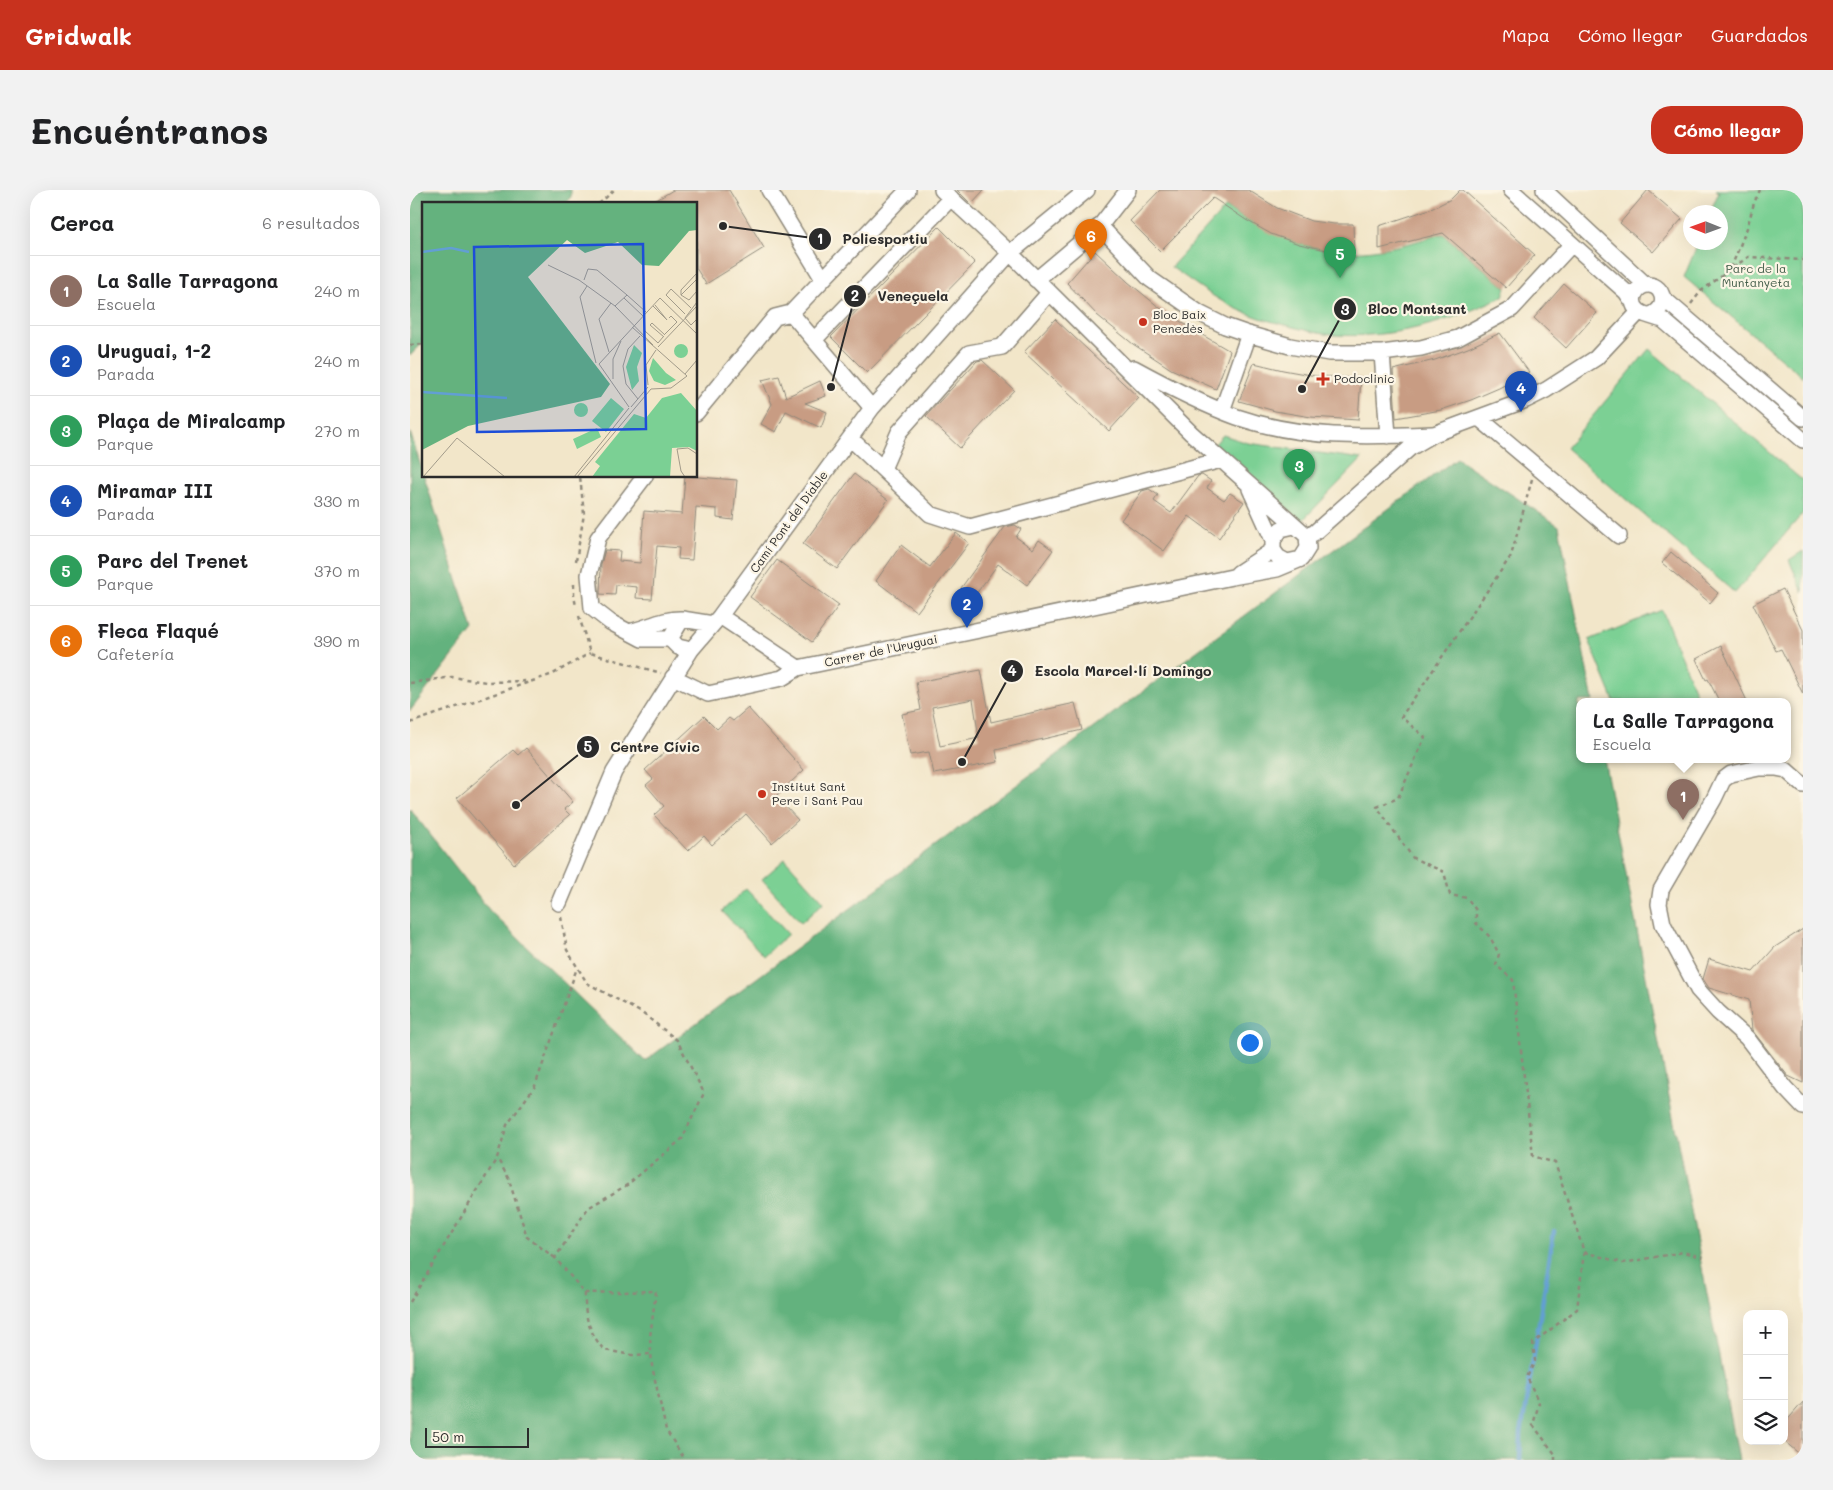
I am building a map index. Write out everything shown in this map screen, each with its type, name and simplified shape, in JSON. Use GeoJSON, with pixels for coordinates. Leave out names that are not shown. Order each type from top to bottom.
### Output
{"type":"FeatureCollection","features":[{"type":"Feature","properties":{"kind":"street"},"geometry":{"type":"LineString","coordinates":[[769,190],[823,280]]}},
{"type":"Feature","properties":{"kind":"street"},"geometry":{"type":"LineString","coordinates":[[698,411],[775,317],[791,313],[908,190]]}},
{"type":"Feature","properties":{"kind":"street"},"geometry":{"type":"LineString","coordinates":[[1036,280],[1100,226],[1128,190]]}},
{"type":"Feature","properties":{"kind":"street"},"geometry":{"type":"LineString","coordinates":[[1511,190],[1626,292],[1641,309],[1663,320],[1803,440]]}},
{"type":"Feature","properties":{"kind":"street"},"geometry":{"type":"LineString","coordinates":[[1544,190],[1646,285]]}},
{"type":"Feature","properties":{"kind":"street","name":"Camí Pont del Diable"},"geometry":{"type":"LineString","coordinates":[[559,903],[614,772],[691,650],[717,620],[872,408],[1010,253],[1076,193]]}},
{"type":"Feature","properties":{"kind":"street"},"geometry":{"type":"LineString","coordinates":[[814,340],[947,194],[1010,253],[1191,433],[1307,536],[1308,548],[1301,559],[1287,562],[1278,557],[1247,483]]}},
{"type":"Feature","properties":{"kind":"street"},"geometry":{"type":"LineString","coordinates":[[1100,226],[1150,279],[1199,313],[1224,326],[1248,334],[1290,346],[1329,353],[1382,353],[1420,348],[1458,338],[1512,309],[1572,244]]}},
{"type":"Feature","properties":{"kind":"street"},"geometry":{"type":"LineString","coordinates":[[1663,298],[1663,303],[1658,311],[1641,309],[1633,297],[1638,289],[1646,285],[1651,285],[1659,290],[1663,298],[1682,315],[1803,418]]}},
{"type":"Feature","properties":{"kind":"street"},"geometry":{"type":"LineString","coordinates":[[883,469],[899,432],[969,353],[1002,347],[1049,293]]}},
{"type":"Feature","properties":{"kind":"street"},"geometry":{"type":"LineString","coordinates":[[1307,536],[1314,533],[1410,448],[1434,434],[1526,400],[1546,390],[1596,358],[1641,309]]}},
{"type":"Feature","properties":{"kind":"street"},"geometry":{"type":"LineString","coordinates":[[791,313],[872,408]]}},
{"type":"Feature","properties":{"kind":"street"},"geometry":{"type":"LineString","coordinates":[[1222,411],[1248,334]]}},
{"type":"Feature","properties":{"kind":"street"},"geometry":{"type":"LineString","coordinates":[[1382,353],[1388,436]]}},
{"type":"Feature","properties":{"kind":"street"},"geometry":{"type":"LineString","coordinates":[[1120,361],[1186,396],[1246,420],[1305,433],[1339,437],[1434,434]]}},
{"type":"Feature","properties":{"kind":"street"},"geometry":{"type":"LineString","coordinates":[[1479,418],[1619,536]]}},
{"type":"Feature","properties":{"kind":"street"},"geometry":{"type":"LineString","coordinates":[[850,438],[930,514],[970,526],[1221,460]]}},
{"type":"Feature","properties":{"kind":"street"},"geometry":{"type":"LineString","coordinates":[[643,478],[598,538],[589,575],[592,608],[610,622],[642,639],[670,639],[678,647],[691,650]]}},
{"type":"Feature","properties":{"kind":"street"},"geometry":{"type":"LineString","coordinates":[[1232,577],[1273,545],[1281,529],[1294,526]]}},
{"type":"Feature","properties":{"kind":"street","name":"Carrer de l'Uruguai"},"geometry":{"type":"LineString","coordinates":[[673,676],[708,694],[782,678],[798,668],[1277,569],[1301,559]]}},
{"type":"Feature","properties":{"kind":"street"},"geometry":{"type":"LineString","coordinates":[[629,632],[646,628],[670,618],[717,620],[798,668]]}},
{"type":"Feature","properties":{"kind":"street"},"geometry":{"type":"LineString","coordinates":[[670,639],[682,619]]}},
{"type":"Feature","properties":{"kind":"street"},"geometry":{"type":"LineString","coordinates":[[1799,782],[1786,770],[1776,768],[1738,771],[1723,780],[1661,890],[1659,904],[1663,924],[1698,990],[1718,1012],[1747,1038],[1785,1088],[1803,1106]]}},
{"type":"Feature","properties":{"kind":"path"},"geometry":{"type":"LineString","coordinates":[[601,202],[614,190]]}},
{"type":"Feature","properties":{"kind":"path"},"geometry":{"type":"LineString","coordinates":[[1730,269],[1760,190]]}},
{"type":"Feature","properties":{"kind":"path"},"geometry":{"type":"LineString","coordinates":[[1682,315],[1701,291],[1748,256],[1803,260]]}},
{"type":"Feature","properties":{"kind":"path"},"geometry":{"type":"LineString","coordinates":[[1535,465],[1511,556],[1401,717],[1425,737],[1398,798],[1377,807],[1413,858],[1444,872],[1450,895],[1467,898],[1476,910],[1476,923],[1490,937],[1499,954],[1496,965],[1513,980],[1533,1156],[1555,1163],[1584,1252],[1577,1309],[1533,1343],[1535,1361],[1527,1377],[1538,1403],[1533,1425],[1555,1454],[1555,1460]]}},
{"type":"Feature","properties":{"kind":"path"},"geometry":{"type":"LineString","coordinates":[[410,723],[553,674],[590,652]]}},
{"type":"Feature","properties":{"kind":"path"},"geometry":{"type":"LineString","coordinates":[[410,683],[452,676],[486,682],[533,681]]}},
{"type":"Feature","properties":{"kind":"path"},"geometry":{"type":"LineString","coordinates":[[555,1258],[588,1208],[627,1185],[682,1139],[704,1093],[677,1040],[642,1013],[587,983],[567,950],[559,903]]}},
{"type":"Feature","properties":{"kind":"path"},"geometry":{"type":"LineString","coordinates":[[410,1302],[497,1158],[507,1125],[535,1086],[577,967]]}},
{"type":"Feature","properties":{"kind":"path"},"geometry":{"type":"LineString","coordinates":[[497,1158],[508,1177],[526,1237],[555,1258],[585,1293],[584,1308],[592,1335],[604,1350],[632,1355],[651,1354]]}},
{"type":"Feature","properties":{"kind":"path"},"geometry":{"type":"LineString","coordinates":[[1584,1252],[1622,1263],[1683,1252],[1702,1257]]}},
{"type":"Feature","properties":{"kind":"path"},"geometry":{"type":"LineString","coordinates":[[585,1293],[656,1292],[650,1337],[651,1354],[666,1430],[685,1460]]}},
{"type":"Feature","properties":{"kind":"green space"},"geometry":{"type":"Polygon","coordinates":[[[410,190],[571,190],[571,197],[566,202],[422,202],[422,344],[410,356],[410,190]]]}},
{"type":"Feature","properties":{"kind":"green space","name":"Parc de la Muntanyeta"},"geometry":{"type":"Polygon","coordinates":[[[1716,190],[1803,190],[1803,377],[1684,277],[1695,250],[1728,250],[1728,205],[1713,205],[1719,192],[1716,190]]]}},
{"type":"Feature","properties":{"kind":"green space"},"geometry":{"type":"Polygon","coordinates":[[[1226,207],[1280,237],[1319,248],[1339,251],[1385,248],[1443,234],[1506,288],[1503,296],[1463,314],[1421,327],[1378,334],[1356,336],[1328,334],[1266,320],[1227,304],[1171,267],[1226,207]]]}},
{"type":"Feature","properties":{"kind":"green space"},"geometry":{"type":"Polygon","coordinates":[[[1649,349],[1803,481],[1803,513],[1735,593],[1566,448],[1649,349]]]}},
{"type":"Feature","properties":{"kind":"green space"},"geometry":{"type":"Polygon","coordinates":[[[410,432],[422,470],[422,478],[425,478],[473,630],[410,711],[410,432]]]}},
{"type":"Feature","properties":{"kind":"green space"},"geometry":{"type":"Polygon","coordinates":[[[1223,435],[1248,443],[1362,459],[1302,521],[1214,445],[1223,435]]]}},
{"type":"Feature","properties":{"kind":"green space"},"geometry":{"type":"Polygon","coordinates":[[[1457,458],[1559,526],[1592,698],[1576,698],[1576,763],[1605,763],[1739,1460],[410,1460],[410,809],[490,911],[645,1061],[1457,458]]]}},
{"type":"Feature","properties":{"kind":"green space"},"geometry":{"type":"Polygon","coordinates":[[[1803,551],[1803,592],[1789,560],[1803,551]]]}},
{"type":"Feature","properties":{"kind":"green space"},"geometry":{"type":"Polygon","coordinates":[[[1662,610],[1698,698],[1613,698],[1589,640],[1662,610]]]}},
{"type":"Feature","properties":{"kind":"green space"},"geometry":{"type":"Polygon","coordinates":[[[785,859],[824,902],[801,923],[762,879],[785,859]]]}},
{"type":"Feature","properties":{"kind":"green space"},"geometry":{"type":"Polygon","coordinates":[[[746,889],[788,934],[764,956],[722,911],[746,889]]]}},
{"type":"Feature","properties":{"kind":"building"},"geometry":{"type":"Polygon","coordinates":[[[673,190],[729,190],[764,248],[706,284],[698,271],[698,202],[653,202],[673,190]]]}},
{"type":"Feature","properties":{"kind":"building"},"geometry":{"type":"Polygon","coordinates":[[[957,190],[984,190],[971,204],[957,190]]]}},
{"type":"Feature","properties":{"kind":"building"},"geometry":{"type":"Polygon","coordinates":[[[1160,190],[1248,190],[1277,208],[1311,221],[1353,224],[1354,252],[1331,251],[1299,244],[1271,234],[1213,198],[1160,251],[1130,221],[1160,190]]]}},
{"type":"Feature","properties":{"kind":"building"},"geometry":{"type":"Polygon","coordinates":[[[1460,190],[1463,190],[1535,255],[1506,288],[1443,233],[1379,249],[1379,226],[1433,208],[1451,199],[1460,190]]]}},
{"type":"Feature","properties":{"kind":"building"},"geometry":{"type":"Polygon","coordinates":[[[1648,190],[1682,219],[1653,252],[1620,223],[1648,190]]]}},
{"type":"Feature","properties":{"kind":"building"},"geometry":{"type":"Polygon","coordinates":[[[939,227],[975,263],[867,373],[831,337],[939,227]]]}},
{"type":"Feature","properties":{"kind":"building","name":"Bloc Baix Penedès"},"geometry":{"type":"Polygon","coordinates":[[[1095,251],[1128,282],[1160,308],[1230,351],[1216,389],[1171,369],[1133,344],[1097,315],[1067,283],[1095,251]]]}},
{"type":"Feature","properties":{"kind":"building"},"geometry":{"type":"Polygon","coordinates":[[[1564,284],[1597,313],[1566,348],[1534,318],[1564,284]]]}},
{"type":"Feature","properties":{"kind":"building"},"geometry":{"type":"Polygon","coordinates":[[[1055,319],[1139,398],[1109,431],[1024,352],[1055,319]]]}},
{"type":"Feature","properties":{"kind":"building"},"geometry":{"type":"Polygon","coordinates":[[[1500,333],[1529,372],[1471,400],[1441,410],[1396,418],[1393,370],[1435,360],[1468,348],[1500,333]]]}},
{"type":"Feature","properties":{"kind":"building"},"geometry":{"type":"Polygon","coordinates":[[[982,360],[1014,390],[960,448],[926,416],[977,361],[982,360]]]}},
{"type":"Feature","properties":{"kind":"building"},"geometry":{"type":"Polygon","coordinates":[[[1254,363],[1316,376],[1361,378],[1358,420],[1311,417],[1275,411],[1239,401],[1254,363]]]}},
{"type":"Feature","properties":{"kind":"building"},"geometry":{"type":"Polygon","coordinates":[[[779,376],[786,397],[820,381],[826,396],[805,403],[827,412],[821,428],[786,411],[776,432],[761,424],[772,404],[762,380],[779,376]]]}},
{"type":"Feature","properties":{"kind":"building"},"geometry":{"type":"Polygon","coordinates":[[[854,474],[888,500],[837,569],[803,544],[854,474]]]}},
{"type":"Feature","properties":{"kind":"building"},"geometry":{"type":"Polygon","coordinates":[[[1202,475],[1211,481],[1207,488],[1224,500],[1230,493],[1244,502],[1219,538],[1189,516],[1164,551],[1121,520],[1142,491],[1149,489],[1158,495],[1154,501],[1171,513],[1198,476],[1202,475]]]}},
{"type":"Feature","properties":{"kind":"building"},"geometry":{"type":"Polygon","coordinates":[[[698,477],[737,480],[733,520],[717,518],[717,509],[696,507],[692,560],[678,559],[679,548],[657,546],[652,599],[636,598],[637,587],[616,585],[615,595],[600,594],[601,564],[605,550],[620,551],[619,561],[640,563],[644,511],[682,514],[685,478],[698,477]]]}},
{"type":"Feature","properties":{"kind":"building"},"geometry":{"type":"Polygon","coordinates":[[[1015,525],[1021,529],[1016,537],[1033,549],[1039,540],[1053,550],[1027,585],[998,564],[973,598],[961,588],[1005,527],[1015,525]]]}},
{"type":"Feature","properties":{"kind":"building"},"geometry":{"type":"Polygon","coordinates":[[[956,533],[969,543],[917,612],[876,581],[901,545],[930,567],[956,533]]]}},
{"type":"Feature","properties":{"kind":"building"},"geometry":{"type":"Polygon","coordinates":[[[1671,552],[1718,593],[1710,603],[1662,563],[1671,552]]]}},
{"type":"Feature","properties":{"kind":"building"},"geometry":{"type":"Polygon","coordinates":[[[777,560],[839,605],[812,642],[750,597],[777,560]]]}},
{"type":"Feature","properties":{"kind":"building"},"geometry":{"type":"Polygon","coordinates":[[[1783,589],[1803,630],[1803,694],[1781,649],[1776,651],[1753,604],[1783,589]]]}},
{"type":"Feature","properties":{"kind":"building"},"geometry":{"type":"Polygon","coordinates":[[[1721,646],[1746,698],[1718,698],[1696,659],[1721,646]]]}},
{"type":"Feature","properties":{"kind":"building"},"geometry":{"type":"Polygon","coordinates":[[[981,670],[991,722],[1075,703],[1082,730],[996,750],[998,762],[934,774],[929,752],[910,755],[902,714],[921,710],[916,682],[981,670]],[[973,699],[932,707],[940,746],[979,738],[973,699]]]}},
{"type":"Feature","properties":{"kind":"building"},"geometry":{"type":"Polygon","coordinates":[[[748,708],[804,770],[776,796],[798,820],[772,843],[746,814],[712,845],[704,836],[688,851],[654,815],[664,806],[646,785],[653,779],[645,770],[704,716],[717,729],[729,718],[733,721],[748,708]]]}},
{"type":"Feature","properties":{"kind":"building"},"geometry":{"type":"Polygon","coordinates":[[[526,748],[573,802],[564,809],[570,815],[514,864],[457,798],[513,750],[518,755],[526,748]]]}},
{"type":"Feature","properties":{"kind":"building"},"geometry":{"type":"Polygon","coordinates":[[[1803,929],[1803,1083],[1788,1076],[1752,1030],[1749,1000],[1709,988],[1703,979],[1709,959],[1753,972],[1775,947],[1803,929]]]}},
{"type":"Feature","properties":{"kind":"building"},"geometry":{"type":"Polygon","coordinates":[[[1803,1402],[1803,1457],[1788,1444],[1788,1419],[1803,1402]]]}},
{"type":"Feature","properties":{"kind":"waterway"},"geometry":{"type":"LineString","coordinates":[[1520,1460],[1521,1433],[1554,1231]]}},
{"type":"Feature","properties":{"kind":"place","name":"Poliesportiu"},"geometry":{"type":"Point","coordinates":[723,226]}},
{"type":"Feature","properties":{"kind":"place","name":"Fleca Flaqué"},"geometry":{"type":"Point","coordinates":[1091,260]}},
{"type":"Feature","properties":{"kind":"place","name":"Parc del Trenet"},"geometry":{"type":"Point","coordinates":[1340,278]}},
{"type":"Feature","properties":{"kind":"place","name":"Bloc Baix Penedès"},"geometry":{"type":"Point","coordinates":[1143,322]}},
{"type":"Feature","properties":{"kind":"place","name":"Podoclinic"},"geometry":{"type":"Point","coordinates":[1323,379]}},
{"type":"Feature","properties":{"kind":"place","name":"Veneçuela"},"geometry":{"type":"Point","coordinates":[831,387]}},
{"type":"Feature","properties":{"kind":"place","name":"Bloc Montsant"},"geometry":{"type":"Point","coordinates":[1302,389]}},
{"type":"Feature","properties":{"kind":"place","name":"Miramar III"},"geometry":{"type":"Point","coordinates":[1521,412]}},
{"type":"Feature","properties":{"kind":"place","name":"Plaça de Miralcamp"},"geometry":{"type":"Point","coordinates":[1299,490]}},
{"type":"Feature","properties":{"kind":"place","name":"Uruguai, 1-2"},"geometry":{"type":"Point","coordinates":[967,628]}},
{"type":"Feature","properties":{"kind":"place","name":"Escola Marcel·lí Domingo"},"geometry":{"type":"Point","coordinates":[962,762]}},
{"type":"Feature","properties":{"kind":"place","name":"Institut Sant Pere i Sant Pau"},"geometry":{"type":"Point","coordinates":[762,794]}},
{"type":"Feature","properties":{"kind":"place","name":"Centre Cívic"},"geometry":{"type":"Point","coordinates":[516,805]}},
{"type":"Feature","properties":{"kind":"place","name":"La Salle Tarragona"},"geometry":{"type":"Point","coordinates":[1683,820]}}]}
